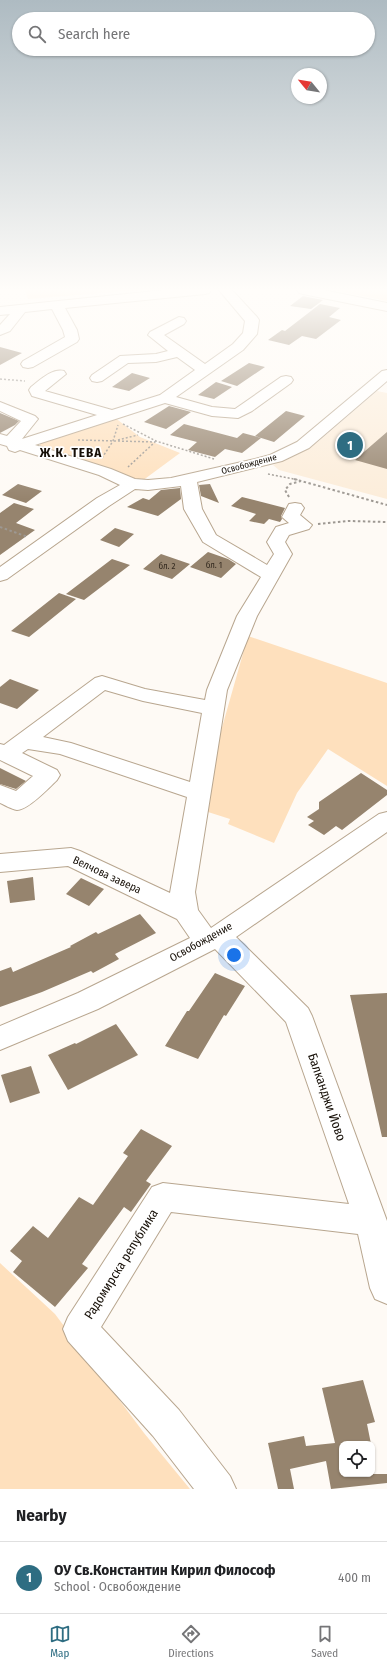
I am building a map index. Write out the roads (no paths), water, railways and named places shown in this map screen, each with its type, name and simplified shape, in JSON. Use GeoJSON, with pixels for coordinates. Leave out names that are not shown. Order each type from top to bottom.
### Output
{"type":"FeatureCollection","features":[{"type":"Feature","properties":{"kind":"street"},"geometry":{"type":"LineString","coordinates":[[28,364],[36,359]]}},
{"type":"Feature","properties":{"kind":"street"},"geometry":{"type":"LineString","coordinates":[[97,378],[124,359]]}},
{"type":"Feature","properties":{"kind":"street"},"geometry":{"type":"LineString","coordinates":[[188,359],[204,370]]}},
{"type":"Feature","properties":{"kind":"street"},"geometry":{"type":"LineString","coordinates":[[11,442],[165,398],[220,359]]}},
{"type":"Feature","properties":{"kind":"street"},"geometry":{"type":"LineString","coordinates":[[59,374],[40,386],[36,390],[37,393],[111,414]]}},
{"type":"Feature","properties":{"kind":"street","name":"Освобождение"},"geometry":{"type":"LineString","coordinates":[[11,442],[112,476],[148,486],[188,479],[276,458],[303,445],[380,387],[387,374]]}},
{"type":"Feature","properties":{"kind":"street"},"geometry":{"type":"LineString","coordinates":[[165,398],[208,410],[228,414],[239,413],[286,380]]}},
{"type":"Feature","properties":{"kind":"street"},"geometry":{"type":"LineString","coordinates":[[0,406],[30,419],[0,453]]}},
{"type":"Feature","properties":{"kind":"street"},"geometry":{"type":"LineString","coordinates":[[0,575],[103,502],[112,476]]}},
{"type":"Feature","properties":{"kind":"street"},"geometry":{"type":"LineString","coordinates":[[188,479],[193,509],[209,538],[271,575]]}},
{"type":"Feature","properties":{"kind":"street"},"geometry":{"type":"LineString","coordinates":[[186,912],[182,892],[217,690],[247,616],[283,554],[278,548],[276,542],[282,531],[299,516]]}},
{"type":"Feature","properties":{"kind":"street"},"geometry":{"type":"LineString","coordinates":[[3,753],[24,741],[102,682],[126,692],[214,708]]}},
{"type":"Feature","properties":{"kind":"street"},"geometry":{"type":"LineString","coordinates":[[24,741],[63,748],[199,793]]}},
{"type":"Feature","properties":{"kind":"street"},"geometry":{"type":"LineString","coordinates":[[0,793],[18,802],[49,775],[3,753]]}},
{"type":"Feature","properties":{"kind":"street","name":"Освобождение"},"geometry":{"type":"LineString","coordinates":[[0,1038],[88,1001],[212,938],[387,820]]}},
{"type":"Feature","properties":{"kind":"street","name":"Велчова завера"},"geometry":{"type":"LineString","coordinates":[[0,863],[71,857],[186,912]]}},
{"type":"Feature","properties":{"kind":"street","name":"Балканджи Йово"},"geometry":{"type":"LineString","coordinates":[[186,912],[212,938],[298,1016],[371,1221],[387,1288]]}},
{"type":"Feature","properties":{"kind":"street","name":"Радомирска република"},"geometry":{"type":"LineString","coordinates":[[217,1489],[166,1423],[80,1329],[163,1198],[371,1221]]}},
{"type":"Feature","properties":{"kind":"place","name":"ОУ Св.Константин Кирил Философ"},"geometry":{"type":"Point","coordinates":[350,445]}},
{"type":"Feature","properties":{"kind":"district","name":"Ж.К. ТЕВА"},"geometry":{"type":"Point","coordinates":[71,452]}}]}
